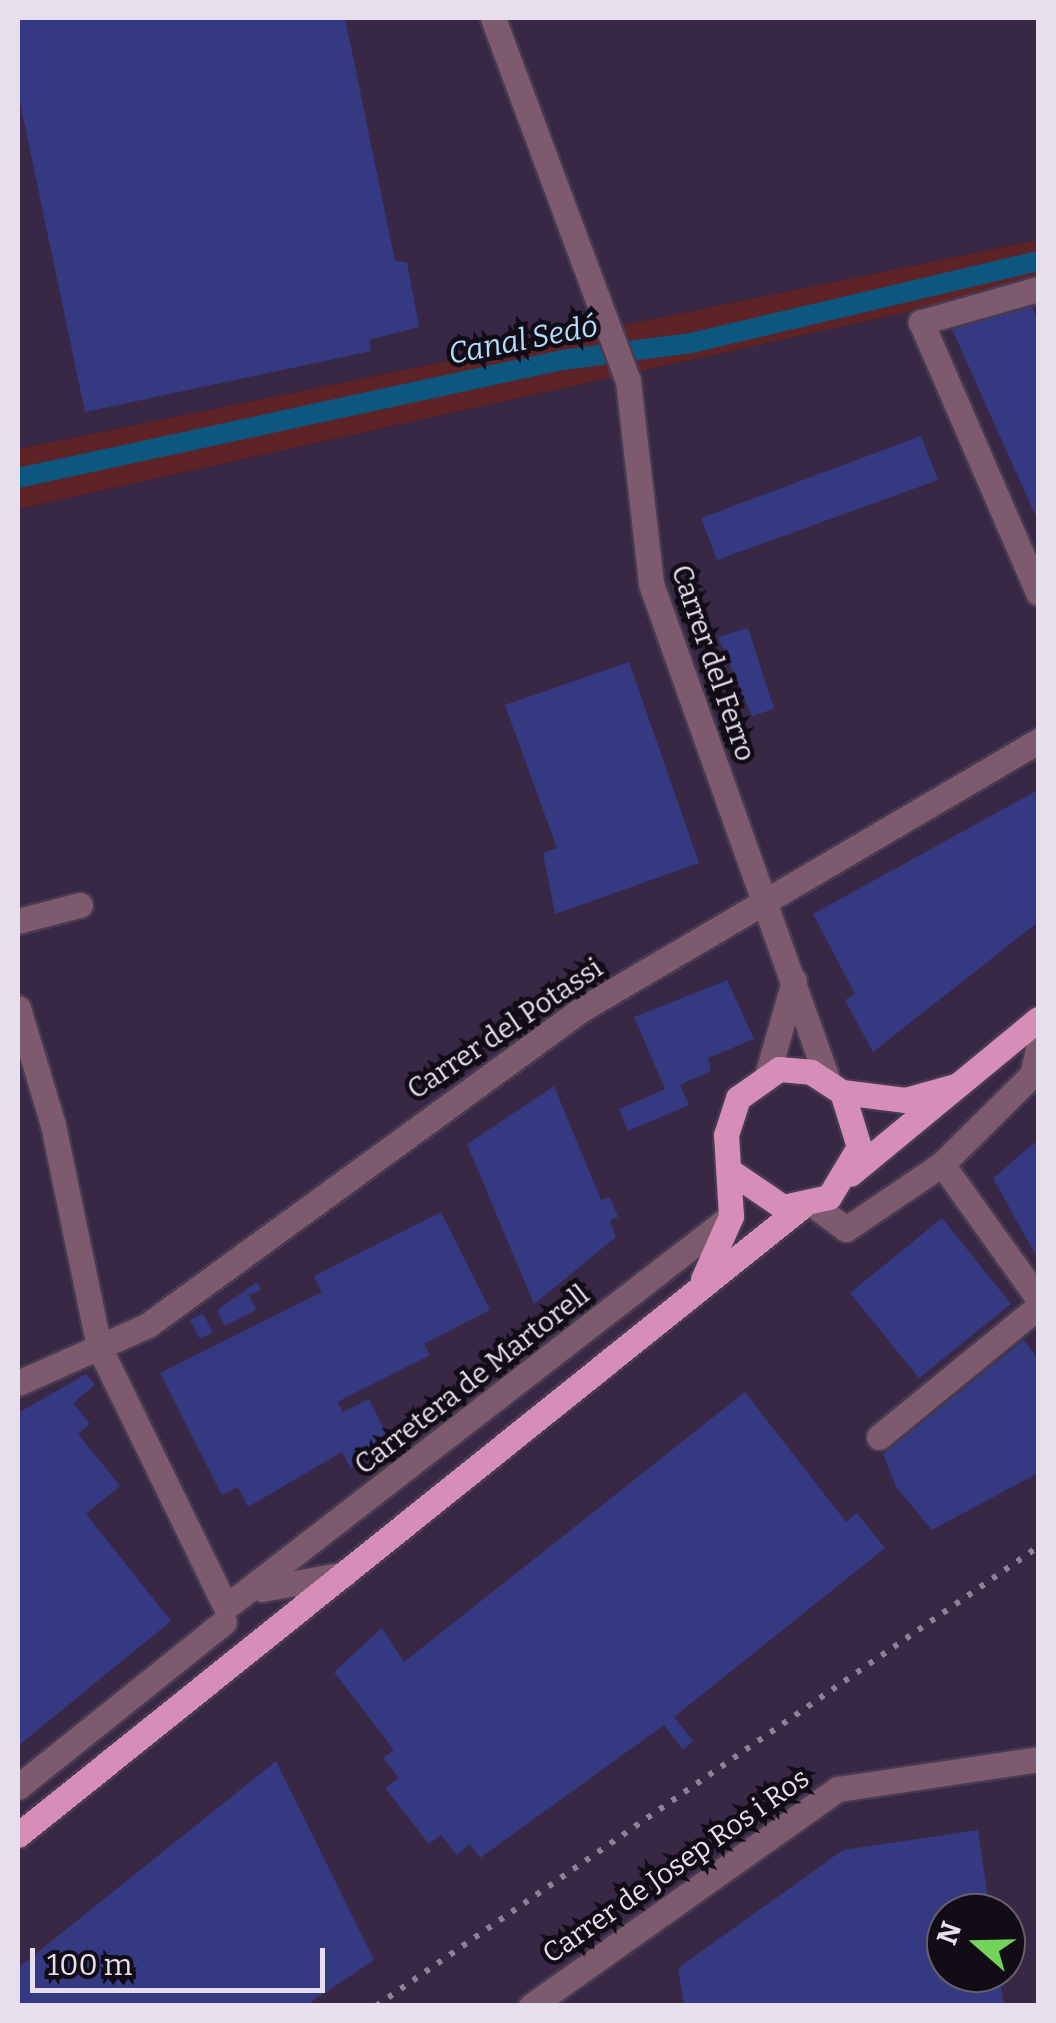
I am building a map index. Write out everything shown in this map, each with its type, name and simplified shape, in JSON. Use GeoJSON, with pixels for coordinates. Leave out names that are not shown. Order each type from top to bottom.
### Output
{"type":"FeatureCollection","features":[{"type":"Feature","properties":{"kind":"main road","name":"Carretera de Martorell"},"geometry":{"type":"LineString","coordinates":[[18,1834],[696,1292],[850,1174],[1038,1019]]}},
{"type":"Feature","properties":{"kind":"main road","name":"Carretera de Martorell"},"geometry":{"type":"LineString","coordinates":[[696,1292],[731,1216],[732,1109],[768,1072],[800,1070],[835,1087],[905,1100],[957,1085]]}},
{"type":"Feature","properties":{"kind":"main road"},"geometry":{"type":"LineString","coordinates":[[835,1087],[858,1132],[850,1174]]}},
{"type":"Feature","properties":{"kind":"main road"},"geometry":{"type":"LineString","coordinates":[[733,1173],[762,1198],[807,1205]]}},
{"type":"Feature","properties":{"kind":"street","name":"Carrer del Ferro"},"geometry":{"type":"LineString","coordinates":[[494,18],[628,381],[651,584],[762,898],[835,1087]]}},
{"type":"Feature","properties":{"kind":"street"},"geometry":{"type":"LineString","coordinates":[[1038,288],[922,318],[1038,593]]}},
{"type":"Feature","properties":{"kind":"street","name":"Carrer del Potassi"},"geometry":{"type":"LineString","coordinates":[[18,1382],[99,1347],[242,1264],[453,1098],[762,898],[1038,742]]}},
{"type":"Feature","properties":{"kind":"street"},"geometry":{"type":"LineString","coordinates":[[18,921],[80,906]]}},
{"type":"Feature","properties":{"kind":"street"},"geometry":{"type":"LineString","coordinates":[[768,1072],[794,981]]}},
{"type":"Feature","properties":{"kind":"street"},"geometry":{"type":"LineString","coordinates":[[18,1008],[53,1126],[99,1347],[225,1615],[220,1674]]}},
{"type":"Feature","properties":{"kind":"street"},"geometry":{"type":"LineString","coordinates":[[807,1205],[846,1228],[942,1164],[1032,1075],[1038,1048]]}},
{"type":"Feature","properties":{"kind":"street"},"geometry":{"type":"LineString","coordinates":[[942,1164],[1038,1298]]}},
{"type":"Feature","properties":{"kind":"street","name":"Carretera de Martorell"},"geometry":{"type":"LineString","coordinates":[[18,1786],[250,1591],[731,1216]]}},
{"type":"Feature","properties":{"kind":"street"},"geometry":{"type":"LineString","coordinates":[[879,1437],[1038,1307]]}},
{"type":"Feature","properties":{"kind":"street","name":"Carretera de Martorell"},"geometry":{"type":"LineString","coordinates":[[250,1591],[346,1574]]}},
{"type":"Feature","properties":{"kind":"street","name":"Carrer de Josep Ros i Ros"},"geometry":{"type":"LineString","coordinates":[[531,2006],[838,1788],[1038,1760]]}},
{"type":"Feature","properties":{"kind":"shaded area"},"geometry":{"type":"Polygon","coordinates":[[[18,18],[1038,18],[1038,240],[18,449],[18,18]]]}},
{"type":"Feature","properties":{"kind":"shaded area"},"geometry":{"type":"Polygon","coordinates":[[[1038,240],[1038,283],[18,509],[18,449],[1038,240]]]}},
{"type":"Feature","properties":{"kind":"shaded area"},"geometry":{"type":"Polygon","coordinates":[[[1038,283],[1038,2005],[18,2005],[18,509],[1038,283]]]}},
{"type":"Feature","properties":{"kind":"building"},"geometry":{"type":"Polygon","coordinates":[[[18,18],[345,18],[395,261],[407,262],[419,327],[369,340],[371,351],[85,412],[18,93],[18,18]]]}},
{"type":"Feature","properties":{"kind":"building"},"geometry":{"type":"Polygon","coordinates":[[[1029,300],[1038,320],[1038,521],[947,318],[1029,300]]]}},
{"type":"Feature","properties":{"kind":"building"},"geometry":{"type":"Polygon","coordinates":[[[921,436],[938,480],[717,560],[701,518],[921,436]]]}},
{"type":"Feature","properties":{"kind":"building"},"geometry":{"type":"Polygon","coordinates":[[[748,628],[774,709],[752,716],[718,637],[748,628]]]}},
{"type":"Feature","properties":{"kind":"building"},"geometry":{"type":"Polygon","coordinates":[[[629,662],[699,863],[555,914],[543,853],[557,848],[505,705],[629,662]]]}},
{"type":"Feature","properties":{"kind":"building"},"geometry":{"type":"Polygon","coordinates":[[[1038,790],[1038,922],[873,1052],[845,1000],[855,994],[813,914],[1038,790]]]}},
{"type":"Feature","properties":{"kind":"building"},"geometry":{"type":"Polygon","coordinates":[[[727,980],[754,1039],[708,1058],[711,1071],[680,1085],[689,1105],[628,1131],[619,1109],[665,1089],[634,1017],[727,980]]]}},
{"type":"Feature","properties":{"kind":"building"},"geometry":{"type":"Polygon","coordinates":[[[554,1086],[601,1200],[610,1197],[618,1217],[610,1221],[616,1237],[534,1304],[467,1144],[554,1086]]]}},
{"type":"Feature","properties":{"kind":"building"},"geometry":{"type":"Polygon","coordinates":[[[1038,1140],[1038,1259],[993,1178],[1038,1140]]]}},
{"type":"Feature","properties":{"kind":"building"},"geometry":{"type":"Polygon","coordinates":[[[441,1212],[490,1310],[424,1344],[430,1355],[337,1402],[343,1412],[369,1399],[390,1441],[351,1469],[342,1452],[248,1507],[238,1487],[222,1495],[160,1373],[322,1292],[314,1276],[441,1212]]]}},
{"type":"Feature","properties":{"kind":"building"},"geometry":{"type":"Polygon","coordinates":[[[942,1218],[1011,1304],[919,1378],[850,1293],[942,1218]]]}},
{"type":"Feature","properties":{"kind":"building"},"geometry":{"type":"Polygon","coordinates":[[[257,1282],[261,1290],[249,1295],[256,1310],[225,1326],[217,1310],[257,1282]]]}},
{"type":"Feature","properties":{"kind":"building"},"geometry":{"type":"Polygon","coordinates":[[[203,1314],[213,1332],[200,1339],[190,1320],[203,1314]]]}},
{"type":"Feature","properties":{"kind":"building"},"geometry":{"type":"Polygon","coordinates":[[[1024,1340],[1038,1359],[1038,1473],[932,1530],[896,1487],[883,1454],[1024,1340]]]}},
{"type":"Feature","properties":{"kind":"building"},"geometry":{"type":"Polygon","coordinates":[[[86,1374],[95,1385],[73,1403],[90,1424],[78,1434],[120,1486],[86,1514],[171,1621],[18,1746],[18,1413],[86,1374]]]}},
{"type":"Feature","properties":{"kind":"building"},"geometry":{"type":"Polygon","coordinates":[[[745,1392],[846,1522],[857,1513],[885,1548],[674,1717],[693,1741],[683,1750],[664,1725],[480,1858],[470,1844],[457,1855],[441,1835],[429,1844],[385,1788],[399,1778],[383,1758],[394,1750],[334,1672],[382,1628],[404,1662],[745,1392]]]}},
{"type":"Feature","properties":{"kind":"building"},"geometry":{"type":"Polygon","coordinates":[[[276,1761],[374,1960],[305,2006],[18,2006],[18,1968],[276,1761]]]}},
{"type":"Feature","properties":{"kind":"building"},"geometry":{"type":"Polygon","coordinates":[[[978,1830],[987,1893],[926,1893],[926,1993],[1002,1993],[1004,2006],[684,2006],[678,1968],[843,1850],[978,1830]]]}},
{"type":"Feature","properties":{"kind":"waterway","name":"Canal Sedó"},"geometry":{"type":"LineString","coordinates":[[18,478],[562,360],[691,343],[1038,261]]}},
{"type":"Feature","properties":{"kind":"railway"},"geometry":{"type":"LineString","coordinates":[[376,2006],[1038,1547]]}}]}
